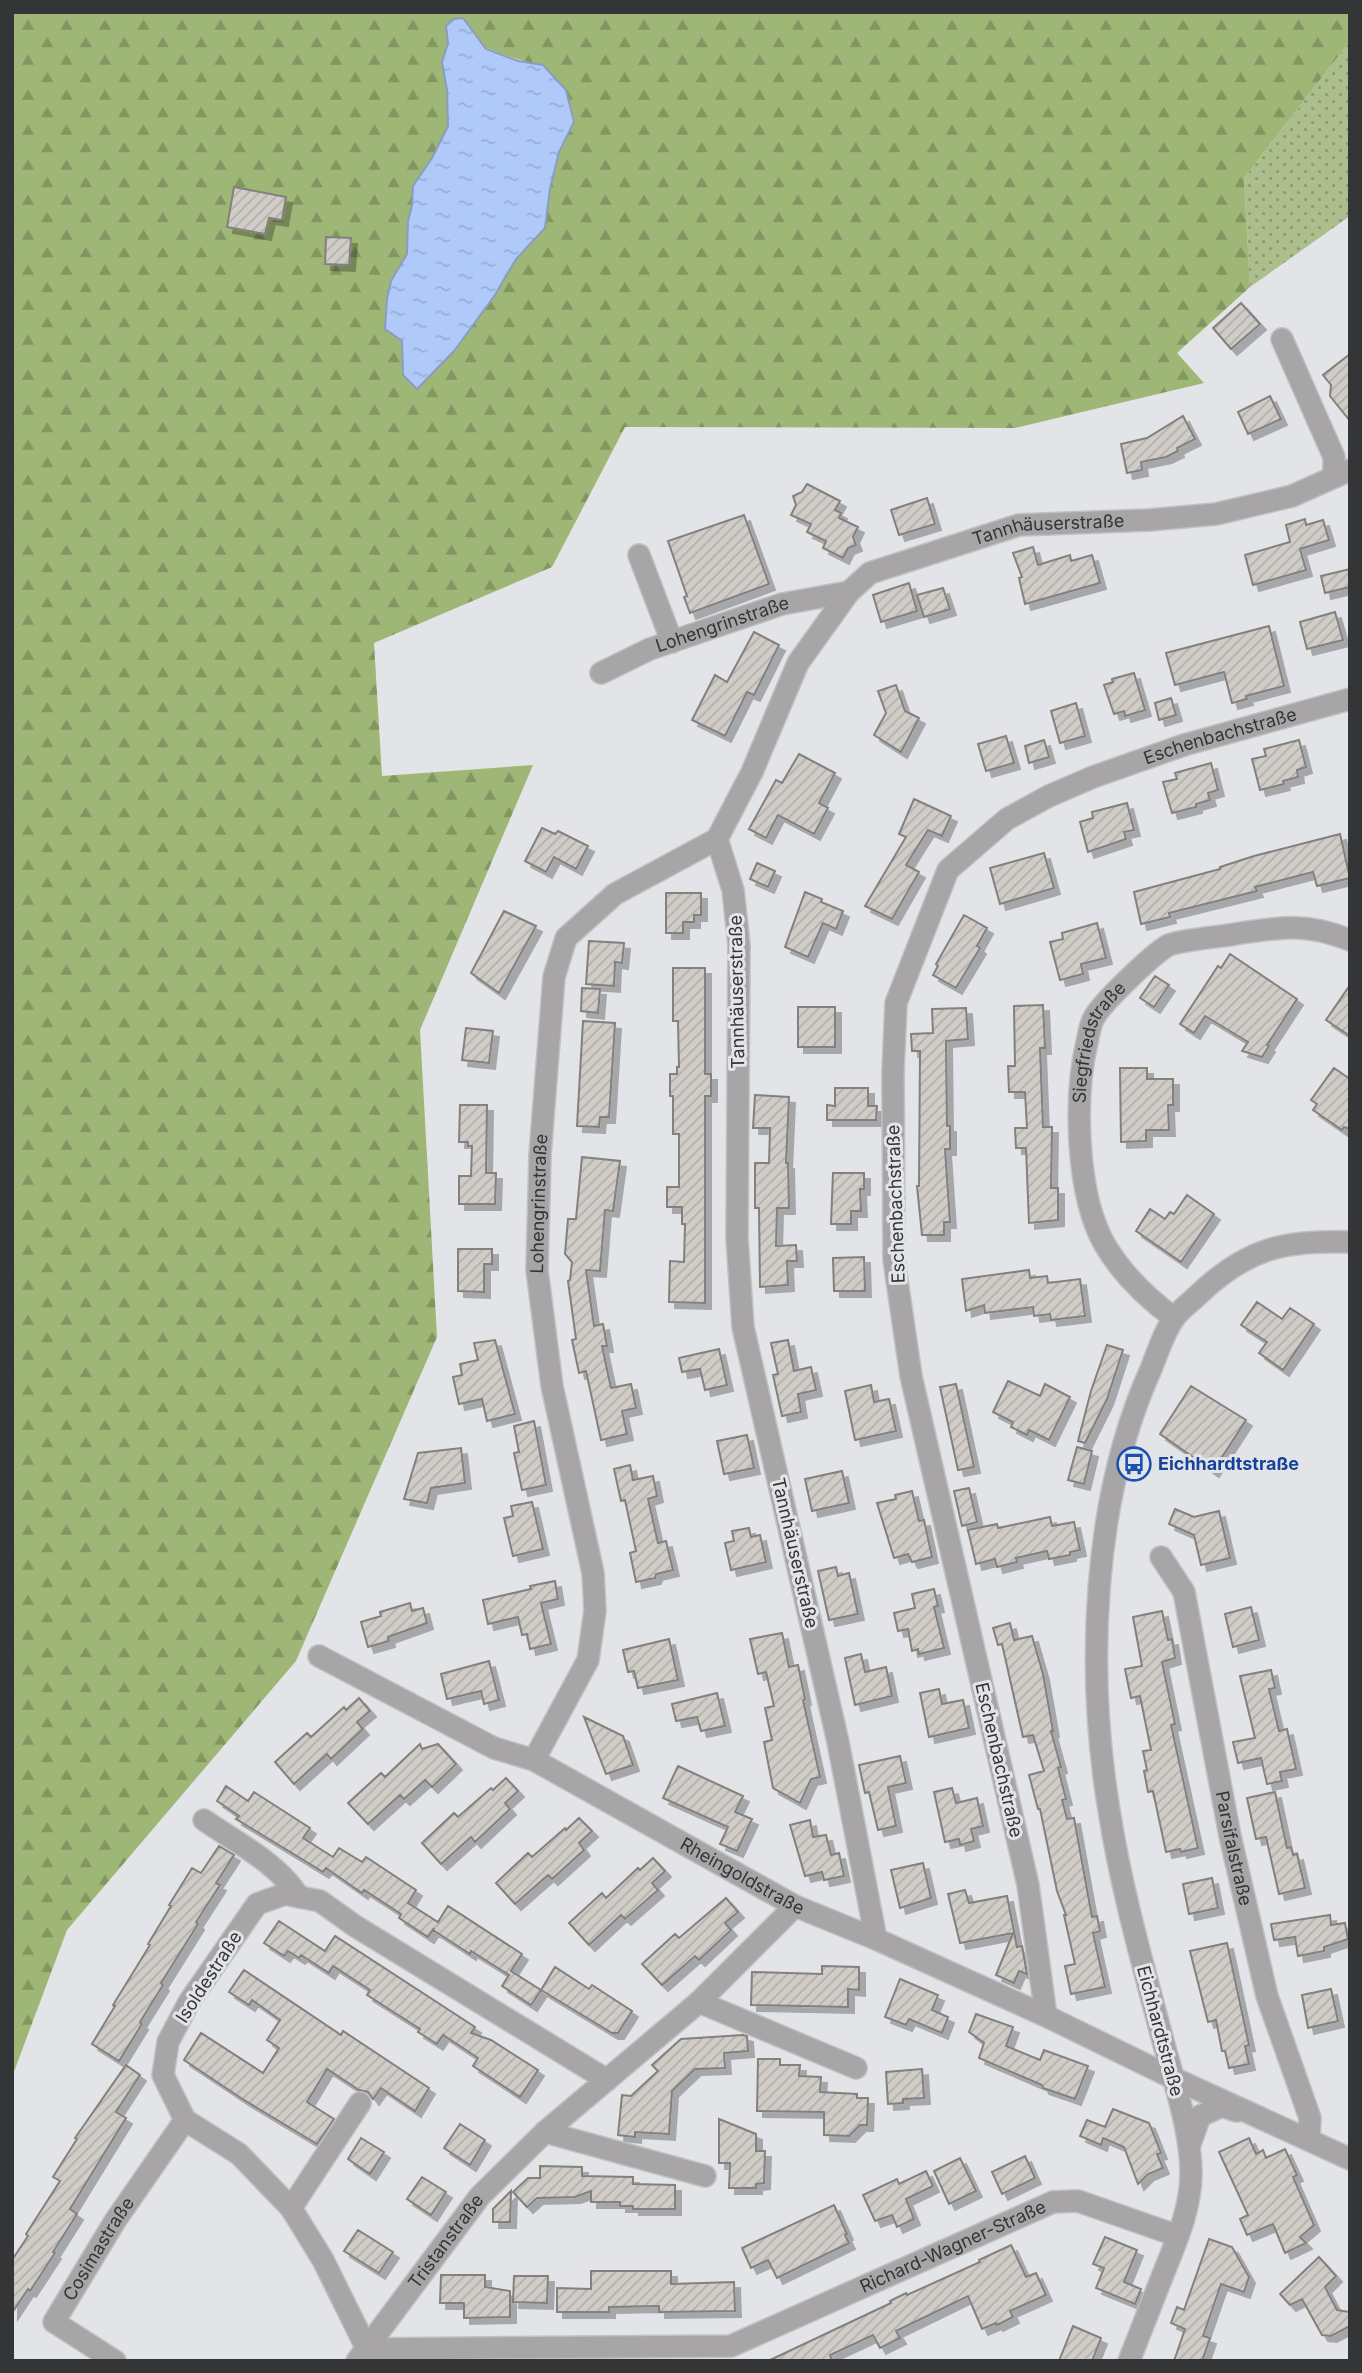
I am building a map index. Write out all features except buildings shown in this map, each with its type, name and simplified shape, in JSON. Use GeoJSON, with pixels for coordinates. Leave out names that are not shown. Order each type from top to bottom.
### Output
{"type":"FeatureCollection","features":[{"type":"Feature","properties":{"kind":"street"},"geometry":{"type":"LineString","coordinates":[[1282,339],[1342,474]]}},
{"type":"Feature","properties":{"kind":"street","name":"Tannhäuserstraße"},"geometry":{"type":"LineString","coordinates":[[876,1939],[838,1742],[743,1327],[737,1238],[739,945],[733,890],[717,839],[752,772],[798,663],[849,592],[870,573],[1019,525],[1149,520],[1216,514],[1292,496],[1342,474]]}},
{"type":"Feature","properties":{"kind":"street"},"geometry":{"type":"LineString","coordinates":[[639,555],[672,642]]}},
{"type":"Feature","properties":{"kind":"street","name":"Lohengrinstraße"},"geometry":{"type":"LineString","coordinates":[[601,673],[650,649],[782,604],[849,592]]}},
{"type":"Feature","properties":{"kind":"street","name":"Eschenbachstraße"},"geometry":{"type":"LineString","coordinates":[[1046,2016],[1028,1885],[909,1363],[894,1260],[893,1072],[896,1003],[948,870],[1007,819],[1049,796],[1106,772],[1184,745],[1350,699]]}},
{"type":"Feature","properties":{"kind":"street","name":"Lohengrinstraße"},"geometry":{"type":"LineString","coordinates":[[534,1760],[588,1660],[596,1611],[593,1573],[552,1386],[537,1270],[540,1155],[554,977],[566,938],[615,894],[717,839]]}},
{"type":"Feature","properties":{"kind":"street","name":"Siegfriedstraße"},"geometry":{"type":"LineString","coordinates":[[1174,1318],[1149,1300],[1119,1266],[1104,1243],[1087,1197],[1079,1113],[1082,1065],[1093,1018],[1119,989],[1168,945],[1287,926],[1329,932],[1350,940]]}},
{"type":"Feature","properties":{"kind":"street","name":"Eichhardtstraße"},"geometry":{"type":"LineString","coordinates":[[1129,2361],[1178,2236],[1190,2196],[1191,2170],[1173,2078],[1137,1944],[1109,1812],[1100,1748],[1097,1678],[1102,1558],[1112,1491],[1125,1436],[1142,1389],[1174,1318],[1213,1281],[1247,1257],[1281,1245],[1315,1241],[1350,1242]]}},
{"type":"Feature","properties":{"kind":"street","name":"Parsifalstraße"},"geometry":{"type":"LineString","coordinates":[[1161,1558],[1184,1592],[1230,1836],[1268,1996],[1310,2118],[1309,2139]]}},
{"type":"Feature","properties":{"kind":"street","name":"Rheingoldstraße"},"geometry":{"type":"LineString","coordinates":[[319,1656],[494,1748],[534,1760],[795,1906],[876,1939],[1046,2016],[1254,2116]]}},
{"type":"Feature","properties":{"kind":"street","name":"Isoldestraße"},"geometry":{"type":"LineString","coordinates":[[204,1821],[270,1866],[290,1883],[299,1897]]}},
{"type":"Feature","properties":{"kind":"street","name":"Isoldestraße"},"geometry":{"type":"LineString","coordinates":[[185,2120],[163,2075],[168,2042],[189,2001],[257,1904],[285,1895],[320,1901],[355,1926],[607,2080]]}},
{"type":"Feature","properties":{"kind":"street","name":"Tristanstraße"},"geometry":{"type":"LineString","coordinates":[[362,2355],[480,2196],[545,2132],[699,2002],[795,1906]]}},
{"type":"Feature","properties":{"kind":"street"},"geometry":{"type":"LineString","coordinates":[[699,2002],[856,2068]]}},
{"type":"Feature","properties":{"kind":"street"},"geometry":{"type":"LineString","coordinates":[[291,2208],[360,2103]]}},
{"type":"Feature","properties":{"kind":"street"},"geometry":{"type":"LineString","coordinates":[[1188,2149],[1200,2116],[1222,2106],[1254,2116],[1350,2159]]}},
{"type":"Feature","properties":{"kind":"street"},"geometry":{"type":"LineString","coordinates":[[185,2120],[239,2154],[291,2208],[323,2260],[362,2355]]}},
{"type":"Feature","properties":{"kind":"street","name":"Cosimastraße"},"geometry":{"type":"LineString","coordinates":[[115,2361],[54,2322],[115,2221],[185,2120]]}},
{"type":"Feature","properties":{"kind":"street"},"geometry":{"type":"LineString","coordinates":[[545,2132],[705,2176]]}},
{"type":"Feature","properties":{"kind":"street","name":"Richard-Wagner-Straße"},"geometry":{"type":"LineString","coordinates":[[362,2355],[732,2353],[1054,2202],[1078,2201],[1178,2236]]}},
{"type":"Feature","properties":{"kind":"green space"},"geometry":{"type":"Polygon","coordinates":[[[12,12],[1350,12],[1350,41],[1244,178],[1250,287],[1177,353],[1204,383],[1015,428],[625,427],[552,567],[374,643],[382,776],[533,765],[420,1030],[437,1337],[296,1661],[67,1930],[12,2077],[12,12]],[[446,27],[448,43],[442,63],[447,90],[448,126],[432,158],[413,186],[407,254],[391,281],[402,341],[403,374],[417,388],[454,351],[495,295],[516,259],[545,228],[550,189],[559,152],[574,122],[543,65],[505,55],[446,27]]]}},
{"type":"Feature","properties":{"kind":"green space"},"geometry":{"type":"Polygon","coordinates":[[[1350,41],[1350,216],[1250,287],[1244,178],[1350,41]]]}},
{"type":"Feature","properties":{"kind":"water"},"geometry":{"type":"Polygon","coordinates":[[[463,18],[486,49],[518,61],[543,65],[566,90],[574,122],[559,152],[550,189],[545,228],[516,259],[495,295],[454,351],[417,389],[403,375],[402,341],[385,329],[387,299],[391,281],[407,254],[413,186],[432,158],[448,126],[447,90],[442,62],[448,43],[446,26],[454,19],[463,18]]]}},
{"type":"Feature","properties":{"kind":"place","name":"Eichhardtstraße"},"geometry":{"type":"Point","coordinates":[1134,1464]}}]}
